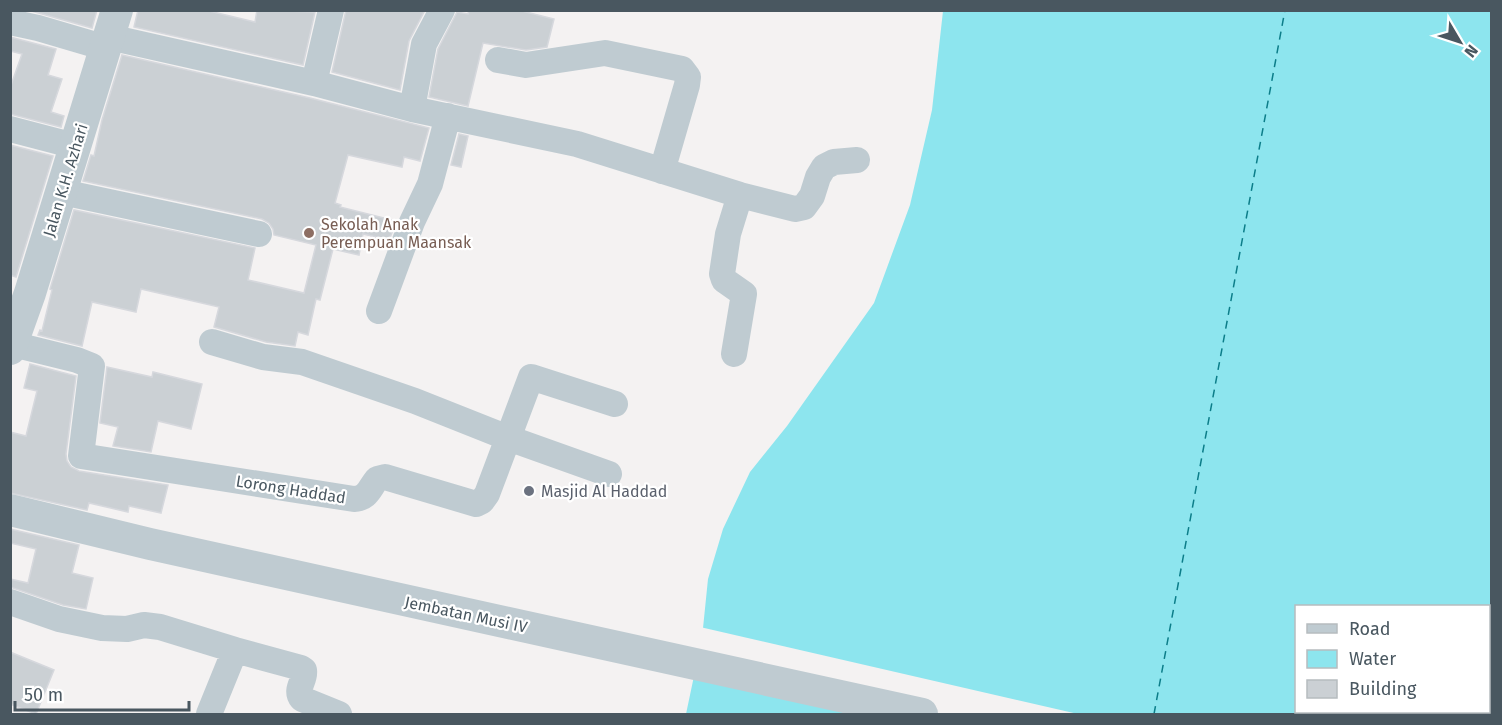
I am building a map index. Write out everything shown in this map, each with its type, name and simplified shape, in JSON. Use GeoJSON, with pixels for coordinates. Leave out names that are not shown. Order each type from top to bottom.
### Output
{"type":"FeatureCollection","features":[{"type":"Feature","properties":{"kind":"street"},"geometry":{"type":"LineString","coordinates":[[314,83],[331,10]]}},
{"type":"Feature","properties":{"kind":"street"},"geometry":{"type":"LineString","coordinates":[[412,109],[424,44],[442,10]]}},
{"type":"Feature","properties":{"kind":"street"},"geometry":{"type":"LineString","coordinates":[[10,22],[38,28],[110,32],[412,109],[577,144],[740,195],[795,209],[804,207],[812,196],[824,167],[834,162],[857,160]]}},
{"type":"Feature","properties":{"kind":"street","name":"Jalan K.H. Azhari"},"geometry":{"type":"LineString","coordinates":[[11,347],[20,290],[62,192],[110,32]]}},
{"type":"Feature","properties":{"kind":"street"},"geometry":{"type":"LineString","coordinates":[[498,60],[526,65],[605,53],[682,69],[688,77],[687,85],[662,171]]}},
{"type":"Feature","properties":{"kind":"street"},"geometry":{"type":"LineString","coordinates":[[379,311],[412,222],[430,184],[448,116]]}},
{"type":"Feature","properties":{"kind":"street"},"geometry":{"type":"LineString","coordinates":[[10,129],[75,146]]}},
{"type":"Feature","properties":{"kind":"street"},"geometry":{"type":"LineString","coordinates":[[62,192],[259,234]]}},
{"type":"Feature","properties":{"kind":"street"},"geometry":{"type":"LineString","coordinates":[[734,354],[744,294],[724,280],[722,274],[728,234],[740,195]]}},
{"type":"Feature","properties":{"kind":"street"},"geometry":{"type":"LineString","coordinates":[[212,342],[263,357],[302,362],[415,401],[508,438],[609,474]]}},
{"type":"Feature","properties":{"kind":"street","name":"Lorong Haddad"},"geometry":{"type":"LineString","coordinates":[[11,347],[84,362],[92,366],[81,456],[354,499],[366,495],[377,479],[386,477],[476,504],[482,501],[487,494],[531,377],[615,404]]}},
{"type":"Feature","properties":{"kind":"street","name":"Jembatan Musi IV"},"geometry":{"type":"LineString","coordinates":[[10,510],[150,544],[922,714]]}},
{"type":"Feature","properties":{"kind":"street"},"geometry":{"type":"LineString","coordinates":[[10,602],[59,619],[102,628],[127,629],[144,625],[160,627],[300,668],[304,670],[298,690],[302,699],[339,714]]}},
{"type":"Feature","properties":{"kind":"street"},"geometry":{"type":"LineString","coordinates":[[209,714],[235,650]]}},
{"type":"Feature","properties":{"kind":"water"},"geometry":{"type":"Polygon","coordinates":[[[943,11],[1491,11],[1491,714],[686,714],[702,638],[708,579],[723,529],[750,472],[787,426],[874,303],[910,205],[932,110],[943,11]]]}},
{"type":"Feature","properties":{"kind":"pier"},"geometry":{"type":"Polygon","coordinates":[[[700,627],[1078,714],[859,714],[692,676],[700,627]]]}},
{"type":"Feature","properties":{"kind":"building"},"geometry":{"type":"Polygon","coordinates":[[[28,10],[97,10],[92,28],[28,10]]]}},
{"type":"Feature","properties":{"kind":"building"},"geometry":{"type":"Polygon","coordinates":[[[138,10],[205,10],[255,22],[257,10],[315,12],[303,65],[134,27],[138,10]]]}},
{"type":"Feature","properties":{"kind":"building"},"geometry":{"type":"Polygon","coordinates":[[[346,10],[425,10],[409,41],[400,90],[332,72],[346,10]]]}},
{"type":"Feature","properties":{"kind":"building"},"geometry":{"type":"Polygon","coordinates":[[[469,10],[518,10],[554,19],[547,47],[526,50],[483,43],[468,106],[429,97],[438,49],[457,12],[468,14],[469,10]]]}},
{"type":"Feature","properties":{"kind":"building"},"geometry":{"type":"Polygon","coordinates":[[[10,37],[56,49],[48,75],[62,79],[51,112],[64,116],[61,127],[10,114],[10,88],[22,54],[10,51],[10,37]]]}},
{"type":"Feature","properties":{"kind":"building"},"geometry":{"type":"Polygon","coordinates":[[[122,55],[429,128],[420,161],[404,157],[402,167],[348,155],[335,203],[341,205],[340,207],[396,221],[395,225],[389,240],[363,234],[359,255],[333,249],[320,300],[316,299],[308,335],[298,332],[295,346],[266,342],[214,327],[219,307],[141,289],[136,312],[92,302],[82,346],[38,335],[40,330],[42,331],[52,290],[50,289],[74,210],[255,248],[248,280],[304,293],[316,245],[274,235],[269,223],[262,219],[83,181],[91,155],[94,156],[102,120],[122,55]]]}},
{"type":"Feature","properties":{"kind":"building"},"geometry":{"type":"Polygon","coordinates":[[[459,134],[468,136],[461,167],[451,165],[459,134]]]}},
{"type":"Feature","properties":{"kind":"building"},"geometry":{"type":"Polygon","coordinates":[[[10,145],[53,156],[16,277],[10,275],[10,145]]]}},
{"type":"Feature","properties":{"kind":"building"},"geometry":{"type":"Polygon","coordinates":[[[30,364],[76,376],[66,454],[71,467],[79,471],[168,485],[161,513],[129,506],[128,512],[89,503],[87,510],[10,493],[10,432],[26,436],[37,391],[24,388],[30,364]]]}},
{"type":"Feature","properties":{"kind":"building"},"geometry":{"type":"Polygon","coordinates":[[[107,367],[152,377],[153,372],[202,384],[191,429],[158,421],[151,452],[113,446],[118,427],[100,423],[107,367]]]}},
{"type":"Feature","properties":{"kind":"building"},"geometry":{"type":"Polygon","coordinates":[[[10,529],[79,545],[72,573],[93,578],[86,609],[63,605],[10,587],[10,579],[28,583],[36,549],[10,543],[10,529]]]}},
{"type":"Feature","properties":{"kind":"building"},"geometry":{"type":"Polygon","coordinates":[[[10,652],[54,670],[36,714],[10,704],[10,652]]]}},
{"type":"Feature","properties":{"kind":"ferry route"},"geometry":{"type":"LineString","coordinates":[[1154,714],[1285,10]]}},
{"type":"Feature","properties":{"kind":"place","name":"Sekolah Anak Perempuan Maansak"},"geometry":{"type":"Point","coordinates":[309,233]}},
{"type":"Feature","properties":{"kind":"place","name":"Masjid Al Haddad"},"geometry":{"type":"Point","coordinates":[529,491]}}]}
